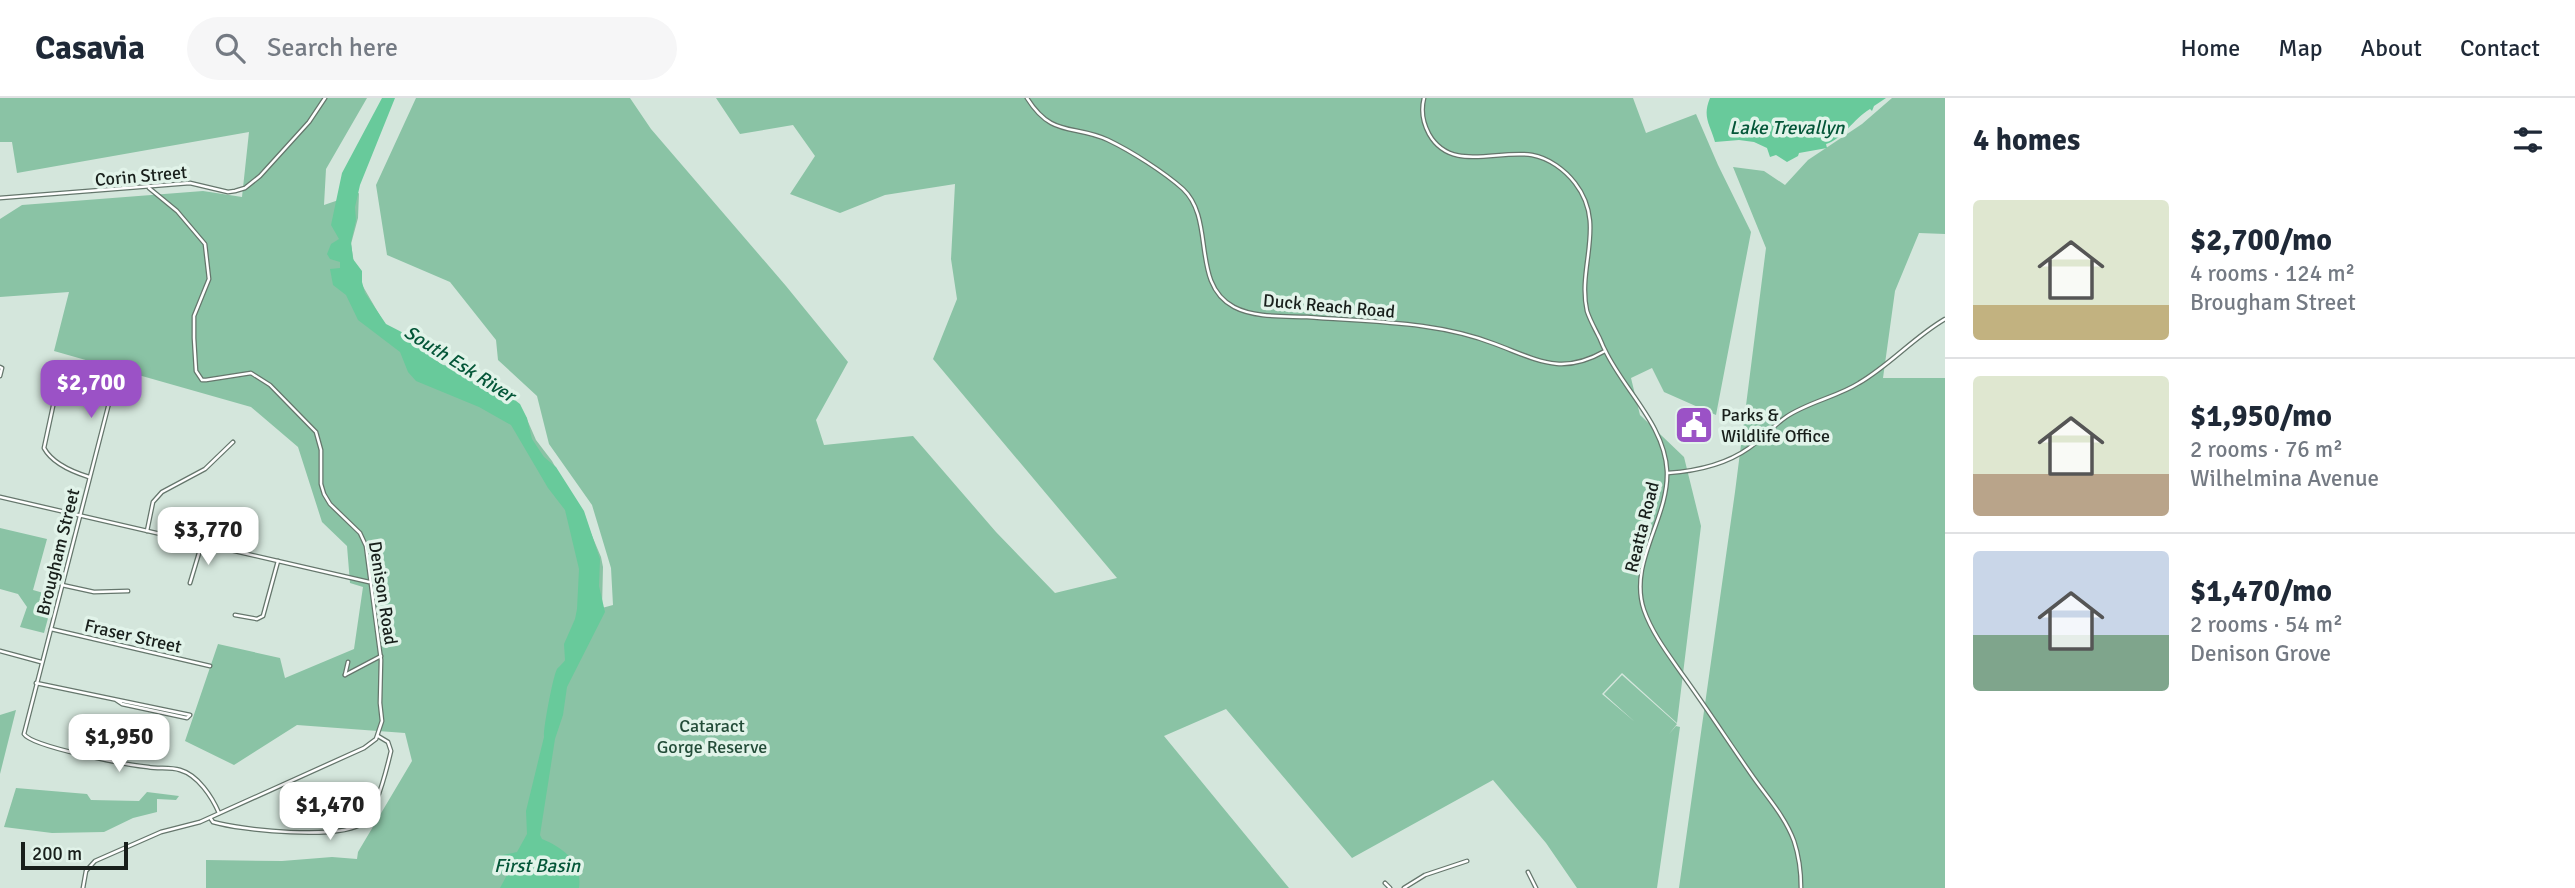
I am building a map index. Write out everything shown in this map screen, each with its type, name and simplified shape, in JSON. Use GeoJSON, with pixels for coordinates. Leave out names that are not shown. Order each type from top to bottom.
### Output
{"type":"FeatureCollection","features":[{"type":"Feature","properties":{"kind":"street","name":"Corin Street"},"geometry":{"type":"LineString","coordinates":[[0,198],[168,185],[198,184],[229,192],[245,188],[260,176],[309,122],[325,98]]}},
{"type":"Feature","properties":{"kind":"street","name":"Duck Reach Road"},"geometry":{"type":"LineString","coordinates":[[1027,98],[1048,122],[1066,130],[1110,141],[1186,192],[1199,213],[1211,277],[1226,301],[1239,309],[1271,315],[1453,331],[1556,365],[1574,364],[1605,351]]}},
{"type":"Feature","properties":{"kind":"street","name":"Reatta Road"},"geometry":{"type":"LineString","coordinates":[[1424,98],[1423,117],[1427,129],[1434,141],[1449,153],[1468,158],[1512,154],[1540,157],[1556,165],[1579,188],[1590,211],[1591,227],[1584,284],[1591,322],[1605,351],[1655,432],[1667,473],[1665,490],[1640,575],[1640,596],[1653,630],[1786,824],[1798,859],[1801,888]]}},
{"type":"Feature","properties":{"kind":"street"},"geometry":{"type":"LineString","coordinates":[[159,195],[168,185]]}},
{"type":"Feature","properties":{"kind":"street","name":"Denison Road"},"geometry":{"type":"LineString","coordinates":[[149,188],[201,237],[207,252],[209,279],[194,321],[196,371],[206,380],[243,373],[254,374],[270,385],[313,428],[320,443],[321,484],[324,494],[363,539],[367,550],[369,582],[381,656],[382,721],[378,736]]}},
{"type":"Feature","properties":{"kind":"street"},"geometry":{"type":"LineString","coordinates":[[1667,473],[1692,472],[1715,466],[1748,449],[1787,417],[1870,376],[1924,331],[1945,319]]}},
{"type":"Feature","properties":{"kind":"street"},"geometry":{"type":"LineString","coordinates":[[0,376],[1,368]]}},
{"type":"Feature","properties":{"kind":"street","name":"Brougham Street"},"geometry":{"type":"LineString","coordinates":[[117,372],[24,730],[26,738],[49,747],[133,765],[180,770],[198,782],[219,813]]}},
{"type":"Feature","properties":{"kind":"street"},"geometry":{"type":"LineString","coordinates":[[58,383],[44,449],[49,456],[67,468],[89,477]]}},
{"type":"Feature","properties":{"kind":"street"},"geometry":{"type":"LineString","coordinates":[[147,531],[153,502],[162,492],[205,469],[233,442]]}},
{"type":"Feature","properties":{"kind":"street"},"geometry":{"type":"LineString","coordinates":[[0,497],[369,582]]}},
{"type":"Feature","properties":{"kind":"street"},"geometry":{"type":"LineString","coordinates":[[190,583],[202,543]]}},
{"type":"Feature","properties":{"kind":"street"},"geometry":{"type":"LineString","coordinates":[[235,615],[257,619],[264,616],[278,561]]}},
{"type":"Feature","properties":{"kind":"street"},"geometry":{"type":"LineString","coordinates":[[358,580],[372,593]]}},
{"type":"Feature","properties":{"kind":"street"},"geometry":{"type":"LineString","coordinates":[[62,585],[94,592],[128,591]]}},
{"type":"Feature","properties":{"kind":"street","name":"Fraser Street"},"geometry":{"type":"LineString","coordinates":[[51,629],[210,666]]}},
{"type":"Feature","properties":{"kind":"street"},"geometry":{"type":"LineString","coordinates":[[0,651],[42,662]]}},
{"type":"Feature","properties":{"kind":"street"},"geometry":{"type":"LineString","coordinates":[[348,662],[345,675],[381,656]]}},
{"type":"Feature","properties":{"kind":"street"},"geometry":{"type":"LineString","coordinates":[[36,683],[188,713],[189,717],[122,704],[116,700]]}},
{"type":"Feature","properties":{"kind":"street"},"geometry":{"type":"LineString","coordinates":[[83,888],[86,871],[95,861],[161,832],[210,817],[364,748],[378,736],[386,739],[391,746],[369,815],[356,826],[290,832],[225,826],[213,822],[210,817]]}},
{"type":"Feature","properties":{"kind":"street"},"geometry":{"type":"LineString","coordinates":[[1404,888],[1425,875],[1467,861]]}},
{"type":"Feature","properties":{"kind":"street"},"geometry":{"type":"LineString","coordinates":[[1528,872],[1536,888]]}},
{"type":"Feature","properties":{"kind":"street"},"geometry":{"type":"LineString","coordinates":[[1385,883],[1390,888]]}},
{"type":"Feature","properties":{"kind":"green space","name":"Cataract Gorge Reserve"},"geometry":{"type":"Polygon","coordinates":[[[0,98],[367,98],[326,169],[324,205],[359,193],[358,218],[351,244],[354,263],[361,283],[401,352],[526,417],[536,440],[552,461],[587,524],[601,557],[602,608],[613,605],[611,568],[592,505],[549,444],[537,396],[498,360],[496,340],[450,282],[387,255],[376,185],[416,98],[630,98],[651,129],[848,362],[816,420],[824,445],[913,436],[996,532],[1055,593],[1117,578],[933,359],[957,299],[951,259],[955,184],[885,195],[840,213],[790,194],[815,156],[793,125],[740,134],[716,98],[1633,98],[1646,133],[1696,114],[1751,232],[1716,415],[1664,392],[1652,368],[1631,378],[1640,415],[1684,457],[1701,526],[1677,723],[1622,673],[1602,694],[1635,722],[1604,694],[1622,675],[1677,724],[1669,734],[1676,726],[1680,727],[1657,888],[1577,888],[1546,843],[1493,780],[1352,858],[1226,709],[1164,736],[1289,888],[206,888],[206,860],[282,861],[332,857],[357,859],[358,852],[412,761],[405,733],[297,725],[234,765],[185,741],[218,644],[280,658],[285,678],[354,649],[363,587],[350,583],[347,546],[322,522],[298,447],[251,407],[54,351],[69,292],[0,297],[0,219],[22,205],[203,191],[242,197],[249,132],[17,173],[12,142],[0,142],[0,98]]]}},
{"type":"Feature","properties":{"kind":"green space"},"geometry":{"type":"Polygon","coordinates":[[[1892,98],[1945,98],[1945,234],[1919,233],[1895,291],[1883,378],[1945,378],[1945,888],[1679,888],[1735,492],[1766,248],[1733,167],[1764,171],[1785,185],[1808,160],[1862,124],[1892,98]]]}},
{"type":"Feature","properties":{"kind":"green space"},"geometry":{"type":"Polygon","coordinates":[[[0,528],[47,539],[33,590],[54,596],[44,633],[20,627],[27,607],[18,594],[0,589],[0,528]]]}},
{"type":"Feature","properties":{"kind":"green space"},"geometry":{"type":"Polygon","coordinates":[[[16,710],[0,774],[0,715],[16,710]]]}},
{"type":"Feature","properties":{"kind":"green space"},"geometry":{"type":"Polygon","coordinates":[[[16,788],[87,794],[91,800],[139,801],[147,792],[179,796],[176,800],[157,799],[157,812],[133,818],[104,832],[52,833],[4,827],[16,788]]]}},
{"type":"Feature","properties":{"kind":"water","name":"First Basin"},"geometry":{"type":"Polygon","coordinates":[[[382,98],[395,98],[360,185],[351,242],[353,259],[362,271],[365,293],[386,324],[421,342],[434,359],[443,365],[458,367],[476,381],[499,388],[520,404],[532,439],[544,457],[556,467],[584,511],[600,559],[599,586],[605,612],[567,687],[563,715],[555,739],[540,835],[570,857],[578,870],[579,888],[500,888],[507,875],[493,865],[498,856],[517,852],[527,834],[526,811],[544,737],[551,691],[557,669],[565,660],[564,644],[575,619],[579,569],[565,510],[548,488],[511,425],[479,407],[416,381],[408,372],[400,352],[358,320],[346,295],[333,285],[330,269],[340,268],[340,262],[330,259],[327,254],[331,244],[339,239],[331,225],[342,173],[382,98]]]}},
{"type":"Feature","properties":{"kind":"water","name":"Lake Trevallyn"},"geometry":{"type":"Polygon","coordinates":[[[1710,98],[1886,98],[1874,106],[1872,111],[1870,109],[1864,113],[1838,138],[1826,144],[1827,148],[1799,153],[1787,162],[1776,155],[1770,157],[1767,148],[1754,142],[1715,142],[1707,116],[1710,98]]]}},
{"type":"Feature","properties":{"kind":"place","name":"Parks & Wildlife Office"},"geometry":{"type":"Point","coordinates":[1694,425]}},
{"type":"Feature","properties":{"kind":"water label","name":"South Esk River"},"geometry":{"type":"Point","coordinates":[460,363]}}]}
